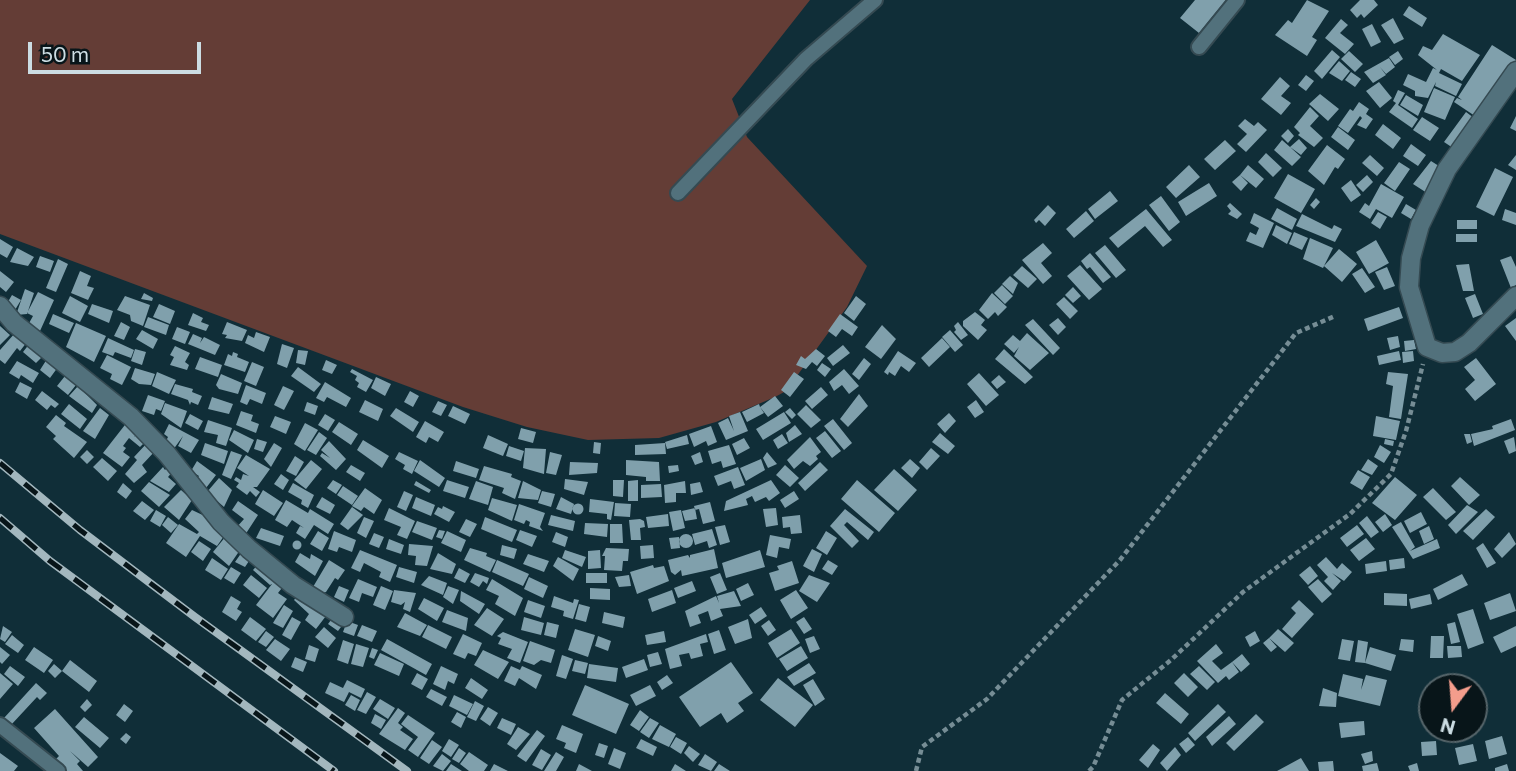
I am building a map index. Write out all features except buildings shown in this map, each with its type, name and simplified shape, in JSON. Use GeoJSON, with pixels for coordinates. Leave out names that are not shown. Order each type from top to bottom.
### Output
{"type":"FeatureCollection","features":[{"type":"Feature","properties":{"kind":"street"},"geometry":{"type":"LineString","coordinates":[[1516,71],[1447,169],[1420,225],[1411,258],[1409,287],[1427,347],[1441,353],[1455,352],[1469,343],[1516,296]]}},
{"type":"Feature","properties":{"kind":"street"},"geometry":{"type":"LineString","coordinates":[[0,306],[14,323],[131,417],[167,454],[221,522],[249,549],[293,584],[344,617]]}},
{"type":"Feature","properties":{"kind":"lane"},"geometry":{"type":"LineString","coordinates":[[678,193],[806,59],[874,0]]}},
{"type":"Feature","properties":{"kind":"lane"},"geometry":{"type":"LineString","coordinates":[[1199,47],[1237,0]]}},
{"type":"Feature","properties":{"kind":"lane"},"geometry":{"type":"LineString","coordinates":[[0,726],[58,771]]}},
{"type":"Feature","properties":{"kind":"path"},"geometry":{"type":"LineString","coordinates":[[916,771],[922,747],[987,699],[1120,560],[1296,333],[1335,316]]}},
{"type":"Feature","properties":{"kind":"path"},"geometry":{"type":"LineString","coordinates":[[1089,771],[1122,700],[1171,660],[1243,592],[1350,514],[1391,474],[1406,431],[1427,347]]}},
{"type":"Feature","properties":{"kind":"shaded area"},"geometry":{"type":"Polygon","coordinates":[[[0,0],[810,0],[732,99],[747,137],[867,266],[847,307],[786,391],[775,397],[716,422],[659,438],[588,440],[527,427],[463,407],[0,234],[0,0]]]}},
{"type":"Feature","properties":{"kind":"railway"},"geometry":{"type":"LineString","coordinates":[[0,463],[80,530],[407,771]]}},
{"type":"Feature","properties":{"kind":"railway"},"geometry":{"type":"LineString","coordinates":[[0,518],[50,561],[334,771]]}}]}
